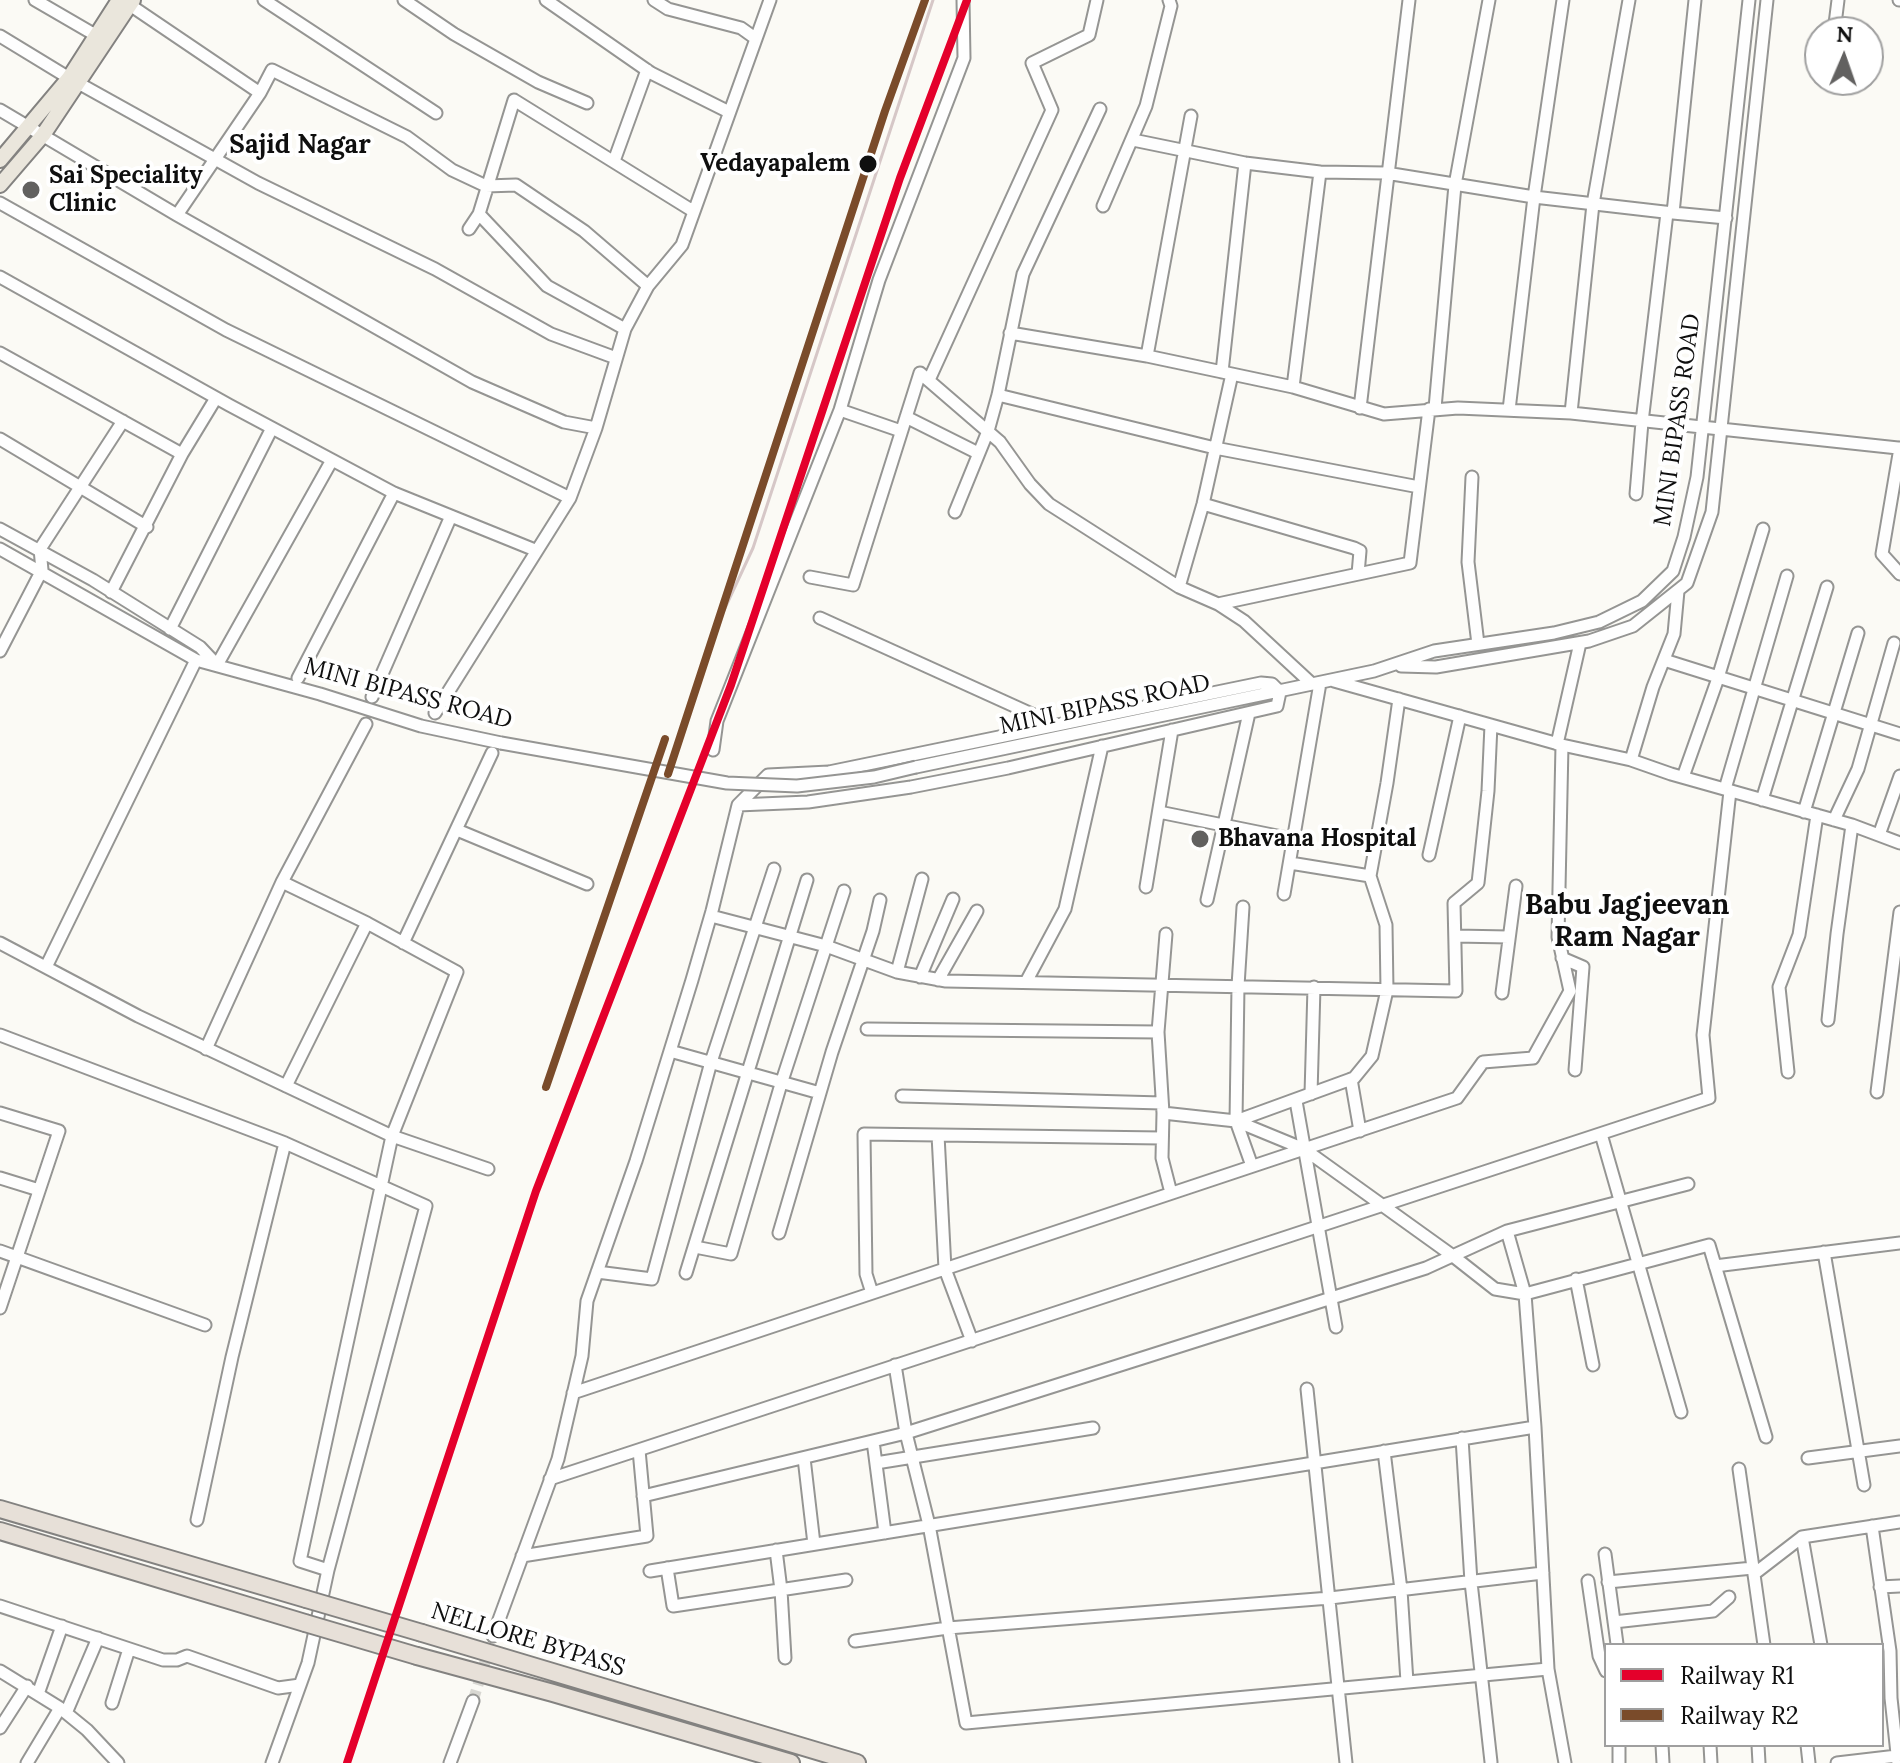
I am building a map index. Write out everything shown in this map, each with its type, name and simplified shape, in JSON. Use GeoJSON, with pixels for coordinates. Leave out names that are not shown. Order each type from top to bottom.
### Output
{"type":"FeatureCollection","features":[{"type":"Feature","properties":{"kind":"highway","name":"NELLORE BYPASS"},"geometry":{"type":"LineString","coordinates":[[0,1509],[857,1763]]}},
{"type":"Feature","properties":{"kind":"highway","name":"NELLORE BYPASS"},"geometry":{"type":"LineString","coordinates":[[0,1531],[417,1656],[791,1763]]}},
{"type":"Feature","properties":{"kind":"main road"},"geometry":{"type":"LineString","coordinates":[[0,185],[43,135],[97,36],[127,2]]}},
{"type":"Feature","properties":{"kind":"main road"},"geometry":{"type":"LineString","coordinates":[[0,159],[27,126],[74,81],[127,2]]}},
{"type":"Feature","properties":{"kind":"street"},"geometry":{"type":"LineString","coordinates":[[35,0],[97,36]]}},
{"type":"Feature","properties":{"kind":"street"},"geometry":{"type":"LineString","coordinates":[[264,0],[436,113]]}},
{"type":"Feature","properties":{"kind":"street"},"geometry":{"type":"LineString","coordinates":[[404,0],[454,34],[538,82],[587,103]]}},
{"type":"Feature","properties":{"kind":"street"},"geometry":{"type":"LineString","coordinates":[[546,0],[647,70],[729,112]]}},
{"type":"Feature","properties":{"kind":"street"},"geometry":{"type":"LineString","coordinates":[[654,0],[668,9],[741,28],[755,38]]}},
{"type":"Feature","properties":{"kind":"street"},"geometry":{"type":"LineString","coordinates":[[435,713],[570,498],[596,428],[625,329],[648,286],[682,245],[770,0]]}},
{"type":"Feature","properties":{"kind":"street"},"geometry":{"type":"LineString","coordinates":[[713,750],[717,721],[840,410],[879,280],[964,58],[963,0]]}},
{"type":"Feature","properties":{"kind":"street"},"geometry":{"type":"LineString","coordinates":[[929,380],[1052,110],[1032,63],[1089,35],[1097,0]]}},
{"type":"Feature","properties":{"kind":"street"},"geometry":{"type":"LineString","coordinates":[[1103,206],[1146,106],[1171,6],[1169,0]]}},
{"type":"Feature","properties":{"kind":"street"},"geometry":{"type":"LineString","coordinates":[[1360,408],[1409,0]]}},
{"type":"Feature","properties":{"kind":"street"},"geometry":{"type":"LineString","coordinates":[[1218,604],[1410,563],[1432,408],[1455,185],[1489,0]]}},
{"type":"Feature","properties":{"kind":"street"},"geometry":{"type":"LineString","coordinates":[[1509,410],[1534,197],[1563,0]]}},
{"type":"Feature","properties":{"kind":"street"},"geometry":{"type":"LineString","coordinates":[[1571,413],[1593,204],[1629,0]]}},
{"type":"Feature","properties":{"kind":"street"},"geometry":{"type":"LineString","coordinates":[[1636,494],[1642,422],[1695,0]]}},
{"type":"Feature","properties":{"kind":"street","name":"MINI BIPASS ROAD"},"geometry":{"type":"LineString","coordinates":[[0,529],[40,549],[200,647],[217,665],[421,726],[727,783],[797,786],[874,777],[1280,692],[1393,666],[1434,651],[1599,622],[1642,601],[1673,571],[1684,537],[1704,428],[1749,0]]}},
{"type":"Feature","properties":{"kind":"street"},"geometry":{"type":"LineString","coordinates":[[1393,666],[1436,667],[1580,643],[1633,626],[1687,583],[1712,512],[1767,0]]}},
{"type":"Feature","properties":{"kind":"street"},"geometry":{"type":"LineString","coordinates":[[127,2],[260,93]]}},
{"type":"Feature","properties":{"kind":"street"},"geometry":{"type":"LineString","coordinates":[[0,36],[74,81],[258,183],[435,269],[551,334],[616,358]]}},
{"type":"Feature","properties":{"kind":"street"},"geometry":{"type":"LineString","coordinates":[[177,215],[260,93],[272,70],[407,137],[452,170],[486,186],[516,185],[584,231],[648,286]]}},
{"type":"Feature","properties":{"kind":"street"},"geometry":{"type":"LineString","coordinates":[[614,161],[647,70]]}},
{"type":"Feature","properties":{"kind":"street"},"geometry":{"type":"LineString","coordinates":[[469,229],[479,214],[514,100],[693,211]]}},
{"type":"Feature","properties":{"kind":"street"},"geometry":{"type":"LineString","coordinates":[[955,512],[988,431],[1023,274],[1100,109]]}},
{"type":"Feature","properties":{"kind":"street"},"geometry":{"type":"LineString","coordinates":[[0,110],[177,215],[472,382],[564,422],[596,428]]}},
{"type":"Feature","properties":{"kind":"street"},"geometry":{"type":"LineString","coordinates":[[1147,356],[1191,116]]}},
{"type":"Feature","properties":{"kind":"street"},"geometry":{"type":"LineString","coordinates":[[1133,140],[1245,163],[1320,172],[1386,173],[1534,197],[1726,218]]}},
{"type":"Feature","properties":{"kind":"street"},"geometry":{"type":"LineString","coordinates":[[1179,587],[1203,504],[1227,373],[1245,163]]}},
{"type":"Feature","properties":{"kind":"street"},"geometry":{"type":"LineString","coordinates":[[1293,387],[1320,172]]}},
{"type":"Feature","properties":{"kind":"street"},"geometry":{"type":"LineString","coordinates":[[0,203],[226,330],[570,498]]}},
{"type":"Feature","properties":{"kind":"street"},"geometry":{"type":"LineString","coordinates":[[479,214],[547,286],[625,329]]}},
{"type":"Feature","properties":{"kind":"street"},"geometry":{"type":"LineString","coordinates":[[0,277],[394,493],[535,550]]}},
{"type":"Feature","properties":{"kind":"street"},"geometry":{"type":"LineString","coordinates":[[1010,333],[1147,356],[1293,387],[1384,414],[1432,408],[1571,413],[1899,448],[1895,519],[1882,554],[1900,574]]}},
{"type":"Feature","properties":{"kind":"street"},"geometry":{"type":"LineString","coordinates":[[0,353],[182,454]]}},
{"type":"Feature","properties":{"kind":"street"},"geometry":{"type":"LineString","coordinates":[[810,577],[853,585],[920,373],[1000,442],[1030,484],[1049,504],[1179,587],[1218,604],[1244,621],[1321,682],[1399,699],[1559,745],[1631,760],[1852,825],[1900,843]]}},
{"type":"Feature","properties":{"kind":"street"},"geometry":{"type":"LineString","coordinates":[[998,395],[1215,448],[1419,487]]}},
{"type":"Feature","properties":{"kind":"street"},"geometry":{"type":"LineString","coordinates":[[111,592],[182,454],[216,398]]}},
{"type":"Feature","properties":{"kind":"street"},"geometry":{"type":"LineString","coordinates":[[840,410],[901,431]]}},
{"type":"Feature","properties":{"kind":"street"},"geometry":{"type":"LineString","coordinates":[[906,417],[978,453]]}},
{"type":"Feature","properties":{"kind":"street"},"geometry":{"type":"LineString","coordinates":[[0,651],[42,570],[40,549],[123,421]]}},
{"type":"Feature","properties":{"kind":"street"},"geometry":{"type":"LineString","coordinates":[[170,629],[272,428]]}},
{"type":"Feature","properties":{"kind":"street"},"geometry":{"type":"LineString","coordinates":[[0,439],[147,527]]}},
{"type":"Feature","properties":{"kind":"street"},"geometry":{"type":"LineString","coordinates":[[0,549],[42,570],[196,660],[217,665],[332,460]]}},
{"type":"Feature","properties":{"kind":"street"},"geometry":{"type":"LineString","coordinates":[[1472,477],[1468,562],[1478,644]]}},
{"type":"Feature","properties":{"kind":"street"},"geometry":{"type":"LineString","coordinates":[[298,678],[394,493]]}},
{"type":"Feature","properties":{"kind":"street"},"geometry":{"type":"LineString","coordinates":[[1203,504],[1354,548],[1360,551],[1358,574]]}},
{"type":"Feature","properties":{"kind":"street"},"geometry":{"type":"LineString","coordinates":[[372,697],[451,516]]}},
{"type":"Feature","properties":{"kind":"street"},"geometry":{"type":"LineString","coordinates":[[1683,777],[1718,678],[1763,529]]}},
{"type":"Feature","properties":{"kind":"street"},"geometry":{"type":"LineString","coordinates":[[550,1479],[1709,1098],[1703,1035],[1728,790],[1787,576]]}},
{"type":"Feature","properties":{"kind":"street"},"geometry":{"type":"LineString","coordinates":[[1762,800],[1827,587]]}},
{"type":"Feature","properties":{"kind":"street"},"geometry":{"type":"LineString","coordinates":[[1631,760],[1653,687],[1674,634],[1678,591]]}},
{"type":"Feature","properties":{"kind":"street"},"geometry":{"type":"LineString","coordinates":[[820,618],[1057,725]]}},
{"type":"Feature","properties":{"kind":"street"},"geometry":{"type":"LineString","coordinates":[[1804,812],[1858,633]]}},
{"type":"Feature","properties":{"kind":"street"},"geometry":{"type":"LineString","coordinates":[[573,1393],[1457,1098],[1483,1062],[1533,1058],[1570,991],[1558,937],[1559,745],[1580,643]]}},
{"type":"Feature","properties":{"kind":"street"},"geometry":{"type":"LineString","coordinates":[[1834,820],[1858,769],[1894,643]]}},
{"type":"Feature","properties":{"kind":"street"},"geometry":{"type":"LineString","coordinates":[[46,967],[196,660]]}},
{"type":"Feature","properties":{"kind":"street"},"geometry":{"type":"LineString","coordinates":[[1664,660],[1900,734]]}},
{"type":"Feature","properties":{"kind":"street"},"geometry":{"type":"LineString","coordinates":[[1284,894],[1321,682]]}},
{"type":"Feature","properties":{"kind":"street"},"geometry":{"type":"LineString","coordinates":[[493,1636],[550,1479],[582,1356],[587,1301],[670,1051],[711,916],[738,805],[768,775],[829,772],[1261,683],[1272,684],[1280,692],[1277,706],[911,787],[808,802],[738,805]]}},
{"type":"Feature","properties":{"kind":"street"},"geometry":{"type":"LineString","coordinates":[[1236,1121],[1351,1079],[1372,1056],[1387,990],[1386,925],[1370,876],[1399,699]]}},
{"type":"Feature","properties":{"kind":"street"},"geometry":{"type":"LineString","coordinates":[[1207,900],[1249,713]]}},
{"type":"Feature","properties":{"kind":"street"},"geometry":{"type":"LineString","coordinates":[[1429,855],[1460,716]]}},
{"type":"Feature","properties":{"kind":"street"},"geometry":{"type":"LineString","coordinates":[[206,1049],[282,882],[366,724]]}},
{"type":"Feature","properties":{"kind":"street"},"geometry":{"type":"LineString","coordinates":[[711,916],[826,946],[897,972],[938,980],[1456,991],[1454,903],[1478,883],[1488,791],[1491,725]]}},
{"type":"Feature","properties":{"kind":"street"},"geometry":{"type":"LineString","coordinates":[[1146,887],[1172,730]]}},
{"type":"Feature","properties":{"kind":"street"},"geometry":{"type":"LineString","coordinates":[[1026,982],[1065,909],[1102,746]]}},
{"type":"Feature","properties":{"kind":"street"},"geometry":{"type":"LineString","coordinates":[[403,943],[492,753]]}},
{"type":"Feature","properties":{"kind":"street"},"geometry":{"type":"LineString","coordinates":[[1879,835],[1900,776]]}},
{"type":"Feature","properties":{"kind":"street"},"geometry":{"type":"LineString","coordinates":[[1159,812],[1292,839]]}},
{"type":"Feature","properties":{"kind":"street"},"geometry":{"type":"LineString","coordinates":[[1788,1072],[1779,987],[1799,935],[1817,815]]}},
{"type":"Feature","properties":{"kind":"street"},"geometry":{"type":"LineString","coordinates":[[1828,1020],[1852,825]]}},
{"type":"Feature","properties":{"kind":"street"},"geometry":{"type":"LineString","coordinates":[[457,830],[587,884]]}},
{"type":"Feature","properties":{"kind":"street"},"geometry":{"type":"LineString","coordinates":[[1290,863],[1370,876]]}},
{"type":"Feature","properties":{"kind":"street"},"geometry":{"type":"LineString","coordinates":[[597,1272],[652,1279],[711,1062],[774,869]]}},
{"type":"Feature","properties":{"kind":"street"},"geometry":{"type":"LineString","coordinates":[[897,972],[922,879]]}},
{"type":"Feature","properties":{"kind":"street"},"geometry":{"type":"LineString","coordinates":[[686,1273],[807,880]]}},
{"type":"Feature","properties":{"kind":"street"},"geometry":{"type":"LineString","coordinates":[[282,882],[367,923],[457,972],[392,1136],[380,1187],[300,1561],[328,1570]]}},
{"type":"Feature","properties":{"kind":"street"},"geometry":{"type":"LineString","coordinates":[[1502,993],[1516,886]]}},
{"type":"Feature","properties":{"kind":"street"},"geometry":{"type":"LineString","coordinates":[[695,1247],[731,1254],[782,1082],[844,891]]}},
{"type":"Feature","properties":{"kind":"street"},"geometry":{"type":"LineString","coordinates":[[920,977],[953,899]]}},
{"type":"Feature","properties":{"kind":"street"},"geometry":{"type":"LineString","coordinates":[[779,1233],[880,900]]}},
{"type":"Feature","properties":{"kind":"street"},"geometry":{"type":"LineString","coordinates":[[1243,907],[1238,986],[1236,1121],[1252,1166]]}},
{"type":"Feature","properties":{"kind":"street"},"geometry":{"type":"LineString","coordinates":[[938,980],[977,911]]}},
{"type":"Feature","properties":{"kind":"street"},"geometry":{"type":"LineString","coordinates":[[1877,1092],[1900,912]]}},
{"type":"Feature","properties":{"kind":"street"},"geometry":{"type":"LineString","coordinates":[[286,1086],[367,923]]}},
{"type":"Feature","properties":{"kind":"street"},"geometry":{"type":"LineString","coordinates":[[1166,934],[1158,1032],[1163,1108],[1162,1158],[1171,1193]]}},
{"type":"Feature","properties":{"kind":"street"},"geometry":{"type":"LineString","coordinates":[[1455,936],[1509,937]]}},
{"type":"Feature","properties":{"kind":"street"},"geometry":{"type":"LineString","coordinates":[[0,943],[206,1049],[392,1136],[488,1169]]}},
{"type":"Feature","properties":{"kind":"street"},"geometry":{"type":"LineString","coordinates":[[1562,958],[1583,967],[1575,1070]]}},
{"type":"Feature","properties":{"kind":"street"},"geometry":{"type":"LineString","coordinates":[[1311,1094],[1314,987]]}},
{"type":"Feature","properties":{"kind":"street"},"geometry":{"type":"LineString","coordinates":[[867,1029],[1158,1032]]}},
{"type":"Feature","properties":{"kind":"street"},"geometry":{"type":"LineString","coordinates":[[0,1035],[285,1143],[426,1206],[328,1570],[308,1663],[272,1763]]}},
{"type":"Feature","properties":{"kind":"street"},"geometry":{"type":"LineString","coordinates":[[670,1051],[820,1093]]}},
{"type":"Feature","properties":{"kind":"street"},"geometry":{"type":"LineString","coordinates":[[1351,1079],[1360,1131]]}},
{"type":"Feature","properties":{"kind":"street"},"geometry":{"type":"LineString","coordinates":[[902,1096],[1163,1108],[1236,1121],[1304,1149],[1495,1289],[1525,1294],[1709,1245],[1766,1437]]}},
{"type":"Feature","properties":{"kind":"street"},"geometry":{"type":"LineString","coordinates":[[1296,1101],[1336,1327]]}},
{"type":"Feature","properties":{"kind":"street"},"geometry":{"type":"LineString","coordinates":[[0,1113],[59,1131],[0,1308]]}},
{"type":"Feature","properties":{"kind":"street"},"geometry":{"type":"LineString","coordinates":[[872,1293],[866,1274],[864,1134],[1162,1138]]}},
{"type":"Feature","properties":{"kind":"street"},"geometry":{"type":"LineString","coordinates":[[1601,1134],[1681,1412]]}},
{"type":"Feature","properties":{"kind":"street"},"geometry":{"type":"LineString","coordinates":[[938,1135],[945,1269],[972,1341]]}},
{"type":"Feature","properties":{"kind":"street"},"geometry":{"type":"LineString","coordinates":[[197,1520],[232,1357],[285,1143]]}},
{"type":"Feature","properties":{"kind":"street"},"geometry":{"type":"LineString","coordinates":[[0,1178],[39,1190]]}},
{"type":"Feature","properties":{"kind":"street"},"geometry":{"type":"LineString","coordinates":[[643,1496],[906,1433],[1426,1268],[1507,1231],[1688,1184]]}},
{"type":"Feature","properties":{"kind":"street"},"geometry":{"type":"LineString","coordinates":[[1507,1231],[1525,1294],[1548,1669],[1565,1763]]}},
{"type":"Feature","properties":{"kind":"street"},"geometry":{"type":"LineString","coordinates":[[1715,1266],[1900,1243]]}},
{"type":"Feature","properties":{"kind":"street"},"geometry":{"type":"LineString","coordinates":[[0,1251],[205,1325]]}},
{"type":"Feature","properties":{"kind":"street"},"geometry":{"type":"LineString","coordinates":[[1824,1252],[1864,1485]]}},
{"type":"Feature","properties":{"kind":"street"},"geometry":{"type":"LineString","coordinates":[[1576,1279],[1593,1365]]}},
{"type":"Feature","properties":{"kind":"street"},"geometry":{"type":"LineString","coordinates":[[895,1365],[906,1433],[929,1525],[966,1723],[1548,1669]]}},
{"type":"Feature","properties":{"kind":"street"},"geometry":{"type":"LineString","coordinates":[[1307,1389],[1346,1763]]}},
{"type":"Feature","properties":{"kind":"street"},"geometry":{"type":"LineString","coordinates":[[650,1571],[1535,1427]]}},
{"type":"Feature","properties":{"kind":"street"},"geometry":{"type":"LineString","coordinates":[[876,1463],[1093,1428]]}},
{"type":"Feature","properties":{"kind":"street"},"geometry":{"type":"LineString","coordinates":[[1462,1438],[1471,1582],[1491,1762]]}},
{"type":"Feature","properties":{"kind":"street"},"geometry":{"type":"LineString","coordinates":[[873,1441],[885,1533]]}},
{"type":"Feature","properties":{"kind":"street"},"geometry":{"type":"LineString","coordinates":[[1808,1458],[1900,1446]]}},
{"type":"Feature","properties":{"kind":"street"},"geometry":{"type":"LineString","coordinates":[[522,1556],[647,1536],[639,1450]]}},
{"type":"Feature","properties":{"kind":"street"},"geometry":{"type":"LineString","coordinates":[[1384,1451],[1401,1590],[1407,1682]]}},
{"type":"Feature","properties":{"kind":"street"},"geometry":{"type":"LineString","coordinates":[[804,1458],[814,1544]]}},
{"type":"Feature","properties":{"kind":"street"},"geometry":{"type":"LineString","coordinates":[[1739,1469],[1764,1643]]}},
{"type":"Feature","properties":{"kind":"street"},"geometry":{"type":"LineString","coordinates":[[1608,1582],[1754,1571],[1802,1537],[1900,1522]]}},
{"type":"Feature","properties":{"kind":"street"},"geometry":{"type":"LineString","coordinates":[[1837,1763],[1898,1759],[1891,1698],[1891,1651],[1872,1526]]}},
{"type":"Feature","properties":{"kind":"street"},"geometry":{"type":"LineString","coordinates":[[1802,1537],[1821,1643]]}},
{"type":"Feature","properties":{"kind":"street"},"geometry":{"type":"LineString","coordinates":[[776,1550],[785,1658]]}},
{"type":"Feature","properties":{"kind":"street"},"geometry":{"type":"LineString","coordinates":[[1605,1554],[1617,1643]]}},
{"type":"Feature","properties":{"kind":"street"},"geometry":{"type":"LineString","coordinates":[[667,1568],[673,1606],[846,1580]]}},
{"type":"Feature","properties":{"kind":"street"},"geometry":{"type":"LineString","coordinates":[[855,1641],[948,1628],[1330,1598],[1543,1573]]}},
{"type":"Feature","properties":{"kind":"street"},"geometry":{"type":"LineString","coordinates":[[1588,1581],[1599,1656],[1604,1667]]}},
{"type":"Feature","properties":{"kind":"street"},"geometry":{"type":"LineString","coordinates":[[1880,1587],[1900,1586]]}},
{"type":"Feature","properties":{"kind":"street"},"geometry":{"type":"LineString","coordinates":[[1614,1622],[1713,1611],[1729,1597]]}},
{"type":"Feature","properties":{"kind":"street"},"geometry":{"type":"LineString","coordinates":[[0,1606],[163,1660],[187,1656],[278,1688],[300,1685]]}},
{"type":"Feature","properties":{"kind":"street"},"geometry":{"type":"LineString","coordinates":[[38,1694],[62,1626]]}},
{"type":"Feature","properties":{"kind":"street"},"geometry":{"type":"LineString","coordinates":[[27,1763],[63,1711],[98,1638]]}},
{"type":"Feature","properties":{"kind":"street"},"geometry":{"type":"LineString","coordinates":[[112,1703],[129,1649]]}},
{"type":"Feature","properties":{"kind":"street"},"geometry":{"type":"LineString","coordinates":[[0,1671],[63,1711],[87,1730],[118,1763]]}},
{"type":"Feature","properties":{"kind":"street"},"geometry":{"type":"LineString","coordinates":[[0,1728],[27,1686]]}},
{"type":"Feature","properties":{"kind":"street"},"geometry":{"type":"LineString","coordinates":[[450,1763],[473,1701]]}},
{"type":"Feature","properties":{"kind":"tunnel"},"geometry":{"type":"LineString","coordinates":[[473,1701],[493,1636]]}},
{"type":"Feature","properties":{"kind":"railway"},"geometry":{"type":"LineString","coordinates":[[719,621],[753,548],[933,0]]}},
{"type":"Feature","properties":{"kind":"railway"},"geometry":{"type":"LineString","coordinates":[[347,1763],[536,1191],[731,685],[900,178],[967,0]]}},
{"type":"Feature","properties":{"kind":"rail line","name":"R2"},"geometry":{"type":"LineString","coordinates":[[668,774],[885,111],[925,0]]}},
{"type":"Feature","properties":{"kind":"rail line","name":"R1"},"geometry":{"type":"LineString","coordinates":[[347,1763],[536,1191],[731,685],[900,178],[967,0]]}},
{"type":"Feature","properties":{"kind":"rail line","name":"R2"},"geometry":{"type":"LineString","coordinates":[[546,1087],[665,739]]}},
{"type":"Feature","properties":{"kind":"place","name":"Vedayapalem"},"geometry":{"type":"Point","coordinates":[868,164]}},
{"type":"Feature","properties":{"kind":"place","name":"Sai Speciality Clinic"},"geometry":{"type":"Point","coordinates":[31,190]}},
{"type":"Feature","properties":{"kind":"place","name":"Bhavana Hospital"},"geometry":{"type":"Point","coordinates":[1200,839]}},
{"type":"Feature","properties":{"kind":"district","name":"Sajid Nagar"},"geometry":{"type":"Point","coordinates":[300,146]}},
{"type":"Feature","properties":{"kind":"district","name":"Babu Jagjeevan Ram Nagar"},"geometry":{"type":"Point","coordinates":[1627,922]}}]}
